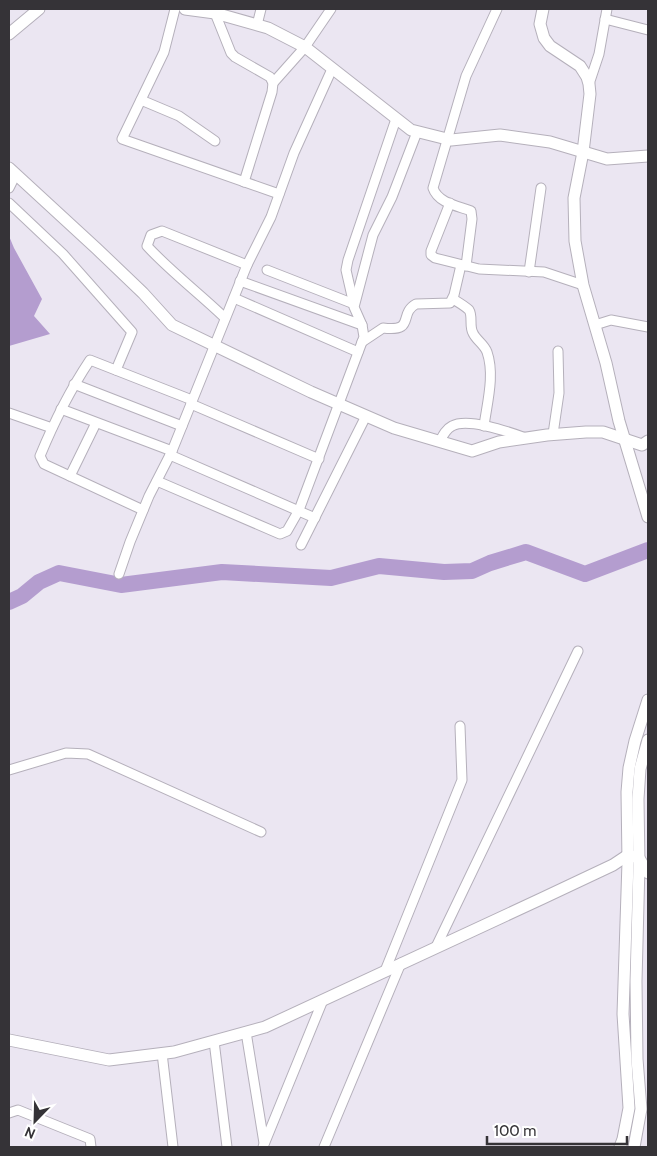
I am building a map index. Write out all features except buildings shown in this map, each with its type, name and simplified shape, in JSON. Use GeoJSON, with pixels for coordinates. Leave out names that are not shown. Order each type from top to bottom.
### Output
{"type":"FeatureCollection","features":[{"type":"Feature","properties":{"kind":"main road"},"geometry":{"type":"LineString","coordinates":[[9,34],[39,9]]}},
{"type":"Feature","properties":{"kind":"main road"},"geometry":{"type":"LineString","coordinates":[[185,9],[215,11],[268,28],[305,47],[396,119],[417,132],[447,139],[500,135],[550,142],[607,159],[648,156]]}},
{"type":"Feature","properties":{"kind":"main road"},"geometry":{"type":"LineString","coordinates":[[543,9],[540,24],[544,38],[550,46],[580,66],[589,84],[590,94],[583,152],[574,198],[575,241],[583,284],[606,363],[624,439],[648,517]]}},
{"type":"Feature","properties":{"kind":"main road"},"geometry":{"type":"LineString","coordinates":[[12,171],[103,255],[172,325],[311,392],[394,428],[472,451],[499,442],[553,434],[603,432],[642,445],[648,441]]}},
{"type":"Feature","properties":{"kind":"main road"},"geometry":{"type":"LineString","coordinates":[[634,1147],[641,1109],[637,1010],[638,872],[634,857],[627,792],[629,768],[635,741],[648,700]]}},
{"type":"Feature","properties":{"kind":"main road"},"geometry":{"type":"LineString","coordinates":[[648,740],[640,769],[634,857],[638,872],[648,886]]}},
{"type":"Feature","properties":{"kind":"main road"},"geometry":{"type":"LineString","coordinates":[[9,1040],[109,1060],[162,1053],[265,1028],[401,963],[634,857]]}},
{"type":"Feature","properties":{"kind":"main road"},"geometry":{"type":"LineString","coordinates":[[613,865],[638,872]]}},
{"type":"Feature","properties":{"kind":"main road"},"geometry":{"type":"LineString","coordinates":[[620,1147],[629,1108],[623,1014],[638,872]]}},
{"type":"Feature","properties":{"kind":"street"},"geometry":{"type":"LineString","coordinates":[[175,9],[164,52],[122,140],[279,194]]}},
{"type":"Feature","properties":{"kind":"street"},"geometry":{"type":"LineString","coordinates":[[257,25],[261,9]]}},
{"type":"Feature","properties":{"kind":"street"},"geometry":{"type":"LineString","coordinates":[[273,83],[305,47],[331,9]]}},
{"type":"Feature","properties":{"kind":"street"},"geometry":{"type":"LineString","coordinates":[[362,342],[383,328],[400,328],[410,309],[416,304],[446,304],[453,298],[463,266],[473,214],[472,210],[450,203],[436,195],[433,188],[466,76],[497,9]]}},
{"type":"Feature","properties":{"kind":"street"},"geometry":{"type":"LineString","coordinates":[[589,84],[599,54],[607,9]]}},
{"type":"Feature","properties":{"kind":"street"},"geometry":{"type":"LineString","coordinates":[[215,11],[230,53],[270,77],[273,83],[272,92],[244,182]]}},
{"type":"Feature","properties":{"kind":"street"},"geometry":{"type":"LineString","coordinates":[[605,19],[648,30]]}},
{"type":"Feature","properties":{"kind":"street"},"geometry":{"type":"LineString","coordinates":[[119,574],[143,510],[171,453],[240,281],[271,217],[294,153],[332,69]]}},
{"type":"Feature","properties":{"kind":"street"},"geometry":{"type":"LineString","coordinates":[[141,100],[179,116],[215,141]]}},
{"type":"Feature","properties":{"kind":"street"},"geometry":{"type":"LineString","coordinates":[[157,481],[280,534],[287,531],[299,510],[364,337],[362,325],[354,306],[346,270],[396,119]]}},
{"type":"Feature","properties":{"kind":"street"},"geometry":{"type":"LineString","coordinates":[[354,306],[373,235],[392,197],[417,132]]}},
{"type":"Feature","properties":{"kind":"street"},"geometry":{"type":"LineString","coordinates":[[9,188],[12,171]]}},
{"type":"Feature","properties":{"kind":"street"},"geometry":{"type":"LineString","coordinates":[[529,272],[541,188]]}},
{"type":"Feature","properties":{"kind":"street"},"geometry":{"type":"LineString","coordinates":[[9,203],[63,254],[132,332],[116,370]]}},
{"type":"Feature","properties":{"kind":"street"},"geometry":{"type":"LineString","coordinates":[[450,203],[431,251],[431,255],[438,260],[479,269],[553,274],[583,284]]}},
{"type":"Feature","properties":{"kind":"street"},"geometry":{"type":"LineString","coordinates":[[225,318],[163,263],[147,246],[151,235],[162,230],[247,265]]}},
{"type":"Feature","properties":{"kind":"street"},"geometry":{"type":"LineString","coordinates":[[266,270],[354,306]]}},
{"type":"Feature","properties":{"kind":"street"},"geometry":{"type":"LineString","coordinates":[[240,281],[362,325]]}},
{"type":"Feature","properties":{"kind":"street"},"geometry":{"type":"LineString","coordinates":[[234,298],[358,352]]}},
{"type":"Feature","properties":{"kind":"street"},"geometry":{"type":"LineString","coordinates":[[453,298],[468,309],[473,335],[488,353],[490,386],[484,426]]}},
{"type":"Feature","properties":{"kind":"street"},"geometry":{"type":"LineString","coordinates":[[595,325],[611,320],[648,327]]}},
{"type":"Feature","properties":{"kind":"street"},"geometry":{"type":"LineString","coordinates":[[553,434],[559,393],[558,351]]}},
{"type":"Feature","properties":{"kind":"street"},"geometry":{"type":"LineString","coordinates":[[143,510],[44,464],[41,460],[40,456],[61,409],[74,384],[90,360],[192,402],[319,458]]}},
{"type":"Feature","properties":{"kind":"street"},"geometry":{"type":"LineString","coordinates":[[74,384],[182,426]]}},
{"type":"Feature","properties":{"kind":"street"},"geometry":{"type":"LineString","coordinates":[[61,409],[171,453],[315,518]]}},
{"type":"Feature","properties":{"kind":"street"},"geometry":{"type":"LineString","coordinates":[[9,413],[52,428]]}},
{"type":"Feature","properties":{"kind":"street"},"geometry":{"type":"LineString","coordinates":[[301,545],[366,416]]}},
{"type":"Feature","properties":{"kind":"street"},"geometry":{"type":"LineString","coordinates":[[440,442],[446,430],[453,425],[464,422],[503,430],[527,438]]}},
{"type":"Feature","properties":{"kind":"street"},"geometry":{"type":"LineString","coordinates":[[70,476],[96,423]]}},
{"type":"Feature","properties":{"kind":"street"},"geometry":{"type":"LineString","coordinates":[[436,947],[578,651]]}},
{"type":"Feature","properties":{"kind":"street"},"geometry":{"type":"LineString","coordinates":[[385,971],[462,780],[460,726]]}},
{"type":"Feature","properties":{"kind":"street"},"geometry":{"type":"LineString","coordinates":[[9,770],[66,753],[88,754],[261,832]]}},
{"type":"Feature","properties":{"kind":"street"},"geometry":{"type":"LineString","coordinates":[[324,1147],[401,963]]}},
{"type":"Feature","properties":{"kind":"street"},"geometry":{"type":"LineString","coordinates":[[264,1146],[323,1000]]}},
{"type":"Feature","properties":{"kind":"street"},"geometry":{"type":"LineString","coordinates":[[246,1032],[264,1146]]}},
{"type":"Feature","properties":{"kind":"street"},"geometry":{"type":"LineString","coordinates":[[214,1041],[227,1147]]}},
{"type":"Feature","properties":{"kind":"street"},"geometry":{"type":"LineString","coordinates":[[162,1053],[173,1147]]}},
{"type":"Feature","properties":{"kind":"street"},"geometry":{"type":"LineString","coordinates":[[9,1112],[18,1110],[90,1139],[91,1147]]}},
{"type":"Feature","properties":{"kind":"shaded area"},"geometry":{"type":"Polygon","coordinates":[[[9,236],[42,299],[34,316],[50,334],[9,346],[9,236]]]}},
{"type":"Feature","properties":{"kind":"waterway"},"geometry":{"type":"LineString","coordinates":[[9,602],[22,596],[39,582],[59,573],[121,585],[222,572],[331,578],[379,566],[444,572],[472,571],[490,563],[526,552],[585,574],[648,550]]}}]}
